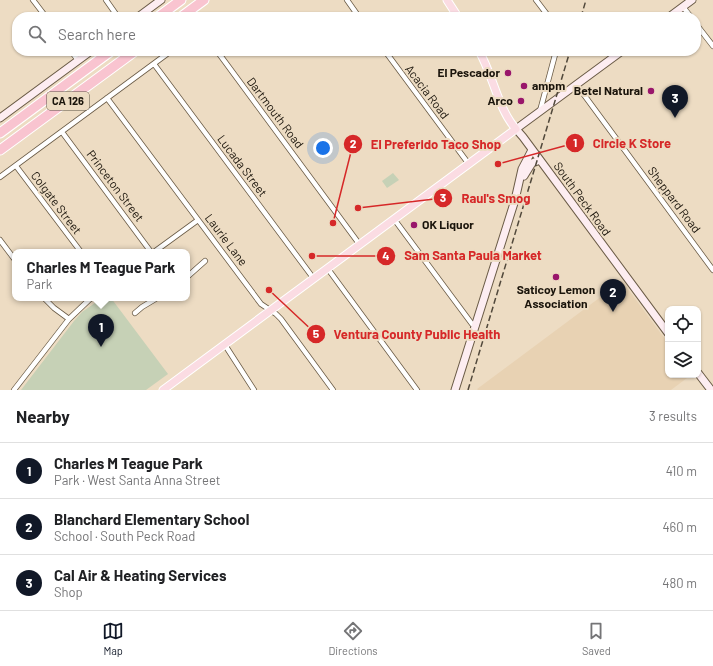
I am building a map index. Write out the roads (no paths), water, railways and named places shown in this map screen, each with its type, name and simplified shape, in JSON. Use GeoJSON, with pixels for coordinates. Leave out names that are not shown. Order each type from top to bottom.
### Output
{"type":"FeatureCollection","features":[{"type":"Feature","properties":{"kind":"highway"},"geometry":{"type":"LineString","coordinates":[[165,12],[181,0]]}},
{"type":"Feature","properties":{"kind":"highway"},"geometry":{"type":"LineString","coordinates":[[188,12],[204,0]]}},
{"type":"Feature","properties":{"kind":"highway","name":"CA 126"},"geometry":{"type":"LineString","coordinates":[[0,133],[104,56]]}},
{"type":"Feature","properties":{"kind":"highway","name":"CA 126"},"geometry":{"type":"LineString","coordinates":[[0,150],[128,56]]}},
{"type":"Feature","properties":{"kind":"main road"},"geometry":{"type":"LineString","coordinates":[[447,0],[455,12]]}},
{"type":"Feature","properties":{"kind":"main road","name":"South Peck Road"},"geometry":{"type":"LineString","coordinates":[[482,56],[491,75],[509,121],[516,129]]}},
{"type":"Feature","properties":{"kind":"main road"},"geometry":{"type":"LineString","coordinates":[[164,390],[271,310],[314,280],[468,163],[516,129]]}},
{"type":"Feature","properties":{"kind":"street"},"geometry":{"type":"LineString","coordinates":[[33,0],[42,12]]}},
{"type":"Feature","properties":{"kind":"street"},"geometry":{"type":"LineString","coordinates":[[106,0],[114,12]]}},
{"type":"Feature","properties":{"kind":"street"},"geometry":{"type":"LineString","coordinates":[[145,12],[161,0]]}},
{"type":"Feature","properties":{"kind":"street"},"geometry":{"type":"LineString","coordinates":[[347,0],[355,12]]}},
{"type":"Feature","properties":{"kind":"street"},"geometry":{"type":"LineString","coordinates":[[536,0],[545,12]]}},
{"type":"Feature","properties":{"kind":"street"},"geometry":{"type":"LineString","coordinates":[[676,12],[692,0]]}},
{"type":"Feature","properties":{"kind":"street"},"geometry":{"type":"LineString","coordinates":[[683,7],[687,12]]}},
{"type":"Feature","properties":{"kind":"street"},"geometry":{"type":"LineString","coordinates":[[701,30],[713,46]]}},
{"type":"Feature","properties":{"kind":"street"},"geometry":{"type":"LineString","coordinates":[[75,56],[78,60]]}},
{"type":"Feature","properties":{"kind":"street"},"geometry":{"type":"LineString","coordinates":[[0,118],[84,56]]}},
{"type":"Feature","properties":{"kind":"street"},"geometry":{"type":"LineString","coordinates":[[0,177],[164,56]]}},
{"type":"Feature","properties":{"kind":"street","name":"Dartmouth Road"},"geometry":{"type":"LineString","coordinates":[[221,56],[360,245]]}},
{"type":"Feature","properties":{"kind":"street","name":"Acacia Road"},"geometry":{"type":"LineString","coordinates":[[388,56],[468,163]]}},
{"type":"Feature","properties":{"kind":"street"},"geometry":{"type":"LineString","coordinates":[[540,111],[555,56]]}},
{"type":"Feature","properties":{"kind":"street"},"geometry":{"type":"LineString","coordinates":[[516,129],[615,56]]}},
{"type":"Feature","properties":{"kind":"street","name":"Lucada Street"},"geometry":{"type":"LineString","coordinates":[[154,64],[314,280]]}},
{"type":"Feature","properties":{"kind":"street","name":"Sheppard Road"},"geometry":{"type":"LineString","coordinates":[[576,84],[713,270]]}},
{"type":"Feature","properties":{"kind":"street","name":"Laurie Lane"},"geometry":{"type":"LineString","coordinates":[[107,98],[261,304],[281,319],[333,390]]}},
{"type":"Feature","properties":{"kind":"street","name":"South Peck Road"},"geometry":{"type":"LineString","coordinates":[[516,129],[665,329]]}},
{"type":"Feature","properties":{"kind":"street","name":"Princeton Street"},"geometry":{"type":"LineString","coordinates":[[62,132],[151,249]]}},
{"type":"Feature","properties":{"kind":"street"},"geometry":{"type":"LineString","coordinates":[[456,390],[515,200],[522,169],[532,150]]}},
{"type":"Feature","properties":{"kind":"street"},"geometry":{"type":"LineString","coordinates":[[518,184],[532,163],[540,160]]}},
{"type":"Feature","properties":{"kind":"street","name":"Colgate Street"},"geometry":{"type":"LineString","coordinates":[[16,166],[79,249]]}},
{"type":"Feature","properties":{"kind":"street"},"geometry":{"type":"LineString","coordinates":[[394,219],[472,324],[476,326]]}},
{"type":"Feature","properties":{"kind":"street"},"geometry":{"type":"LineString","coordinates":[[157,249],[198,220]]}},
{"type":"Feature","properties":{"kind":"street"},"geometry":{"type":"LineString","coordinates":[[0,240],[12,256]]}},
{"type":"Feature","properties":{"kind":"street"},"geometry":{"type":"LineString","coordinates":[[190,274],[205,261]]}},
{"type":"Feature","properties":{"kind":"street"},"geometry":{"type":"LineString","coordinates":[[328,269],[417,390]]}},
{"type":"Feature","properties":{"kind":"street"},"geometry":{"type":"LineString","coordinates":[[47,301],[69,319]]}},
{"type":"Feature","properties":{"kind":"street"},"geometry":{"type":"LineString","coordinates":[[14,390],[69,319],[88,301]]}},
{"type":"Feature","properties":{"kind":"street"},"geometry":{"type":"LineString","coordinates":[[135,313],[152,301]]}},
{"type":"Feature","properties":{"kind":"street"},"geometry":{"type":"LineString","coordinates":[[225,345],[254,390]]}},
{"type":"Feature","properties":{"kind":"street"},"geometry":{"type":"LineString","coordinates":[[701,377],[710,390]]}},
{"type":"Feature","properties":{"kind":"railway"},"geometry":{"type":"LineString","coordinates":[[582,12],[586,0]]}},
{"type":"Feature","properties":{"kind":"railway"},"geometry":{"type":"LineString","coordinates":[[468,390],[568,56]]}},
{"type":"Feature","properties":{"kind":"place","name":"El Pescador"},"geometry":{"type":"Point","coordinates":[508,73]}},
{"type":"Feature","properties":{"kind":"place","name":"ampm"},"geometry":{"type":"Point","coordinates":[524,86]}},
{"type":"Feature","properties":{"kind":"place","name":"Betel Natural"},"geometry":{"type":"Point","coordinates":[651,91]}},
{"type":"Feature","properties":{"kind":"place","name":"Arco"},"geometry":{"type":"Point","coordinates":[521,101]}},
{"type":"Feature","properties":{"kind":"place","name":"Cal Air & Heating Services"},"geometry":{"type":"Point","coordinates":[675,118]}},
{"type":"Feature","properties":{"kind":"place","name":"Circle K Store"},"geometry":{"type":"Point","coordinates":[498,164]}},
{"type":"Feature","properties":{"kind":"place","name":"Raul's Smog"},"geometry":{"type":"Point","coordinates":[358,208]}},
{"type":"Feature","properties":{"kind":"place","name":"El Preferido Taco Shop"},"geometry":{"type":"Point","coordinates":[333,223]}},
{"type":"Feature","properties":{"kind":"place","name":"OK Liquor"},"geometry":{"type":"Point","coordinates":[414,225]}},
{"type":"Feature","properties":{"kind":"place","name":"Sam Santa Paula Market"},"geometry":{"type":"Point","coordinates":[312,256]}},
{"type":"Feature","properties":{"kind":"place","name":"Saticoy Lemon Association"},"geometry":{"type":"Point","coordinates":[556,277]}},
{"type":"Feature","properties":{"kind":"place","name":"Ventura County Public Health"},"geometry":{"type":"Point","coordinates":[269,290]}},
{"type":"Feature","properties":{"kind":"place","name":"Blanchard Elementary School"},"geometry":{"type":"Point","coordinates":[613,312]}},
{"type":"Feature","properties":{"kind":"place","name":"Charles M Teague Park"},"geometry":{"type":"Point","coordinates":[101,347]}}]}
